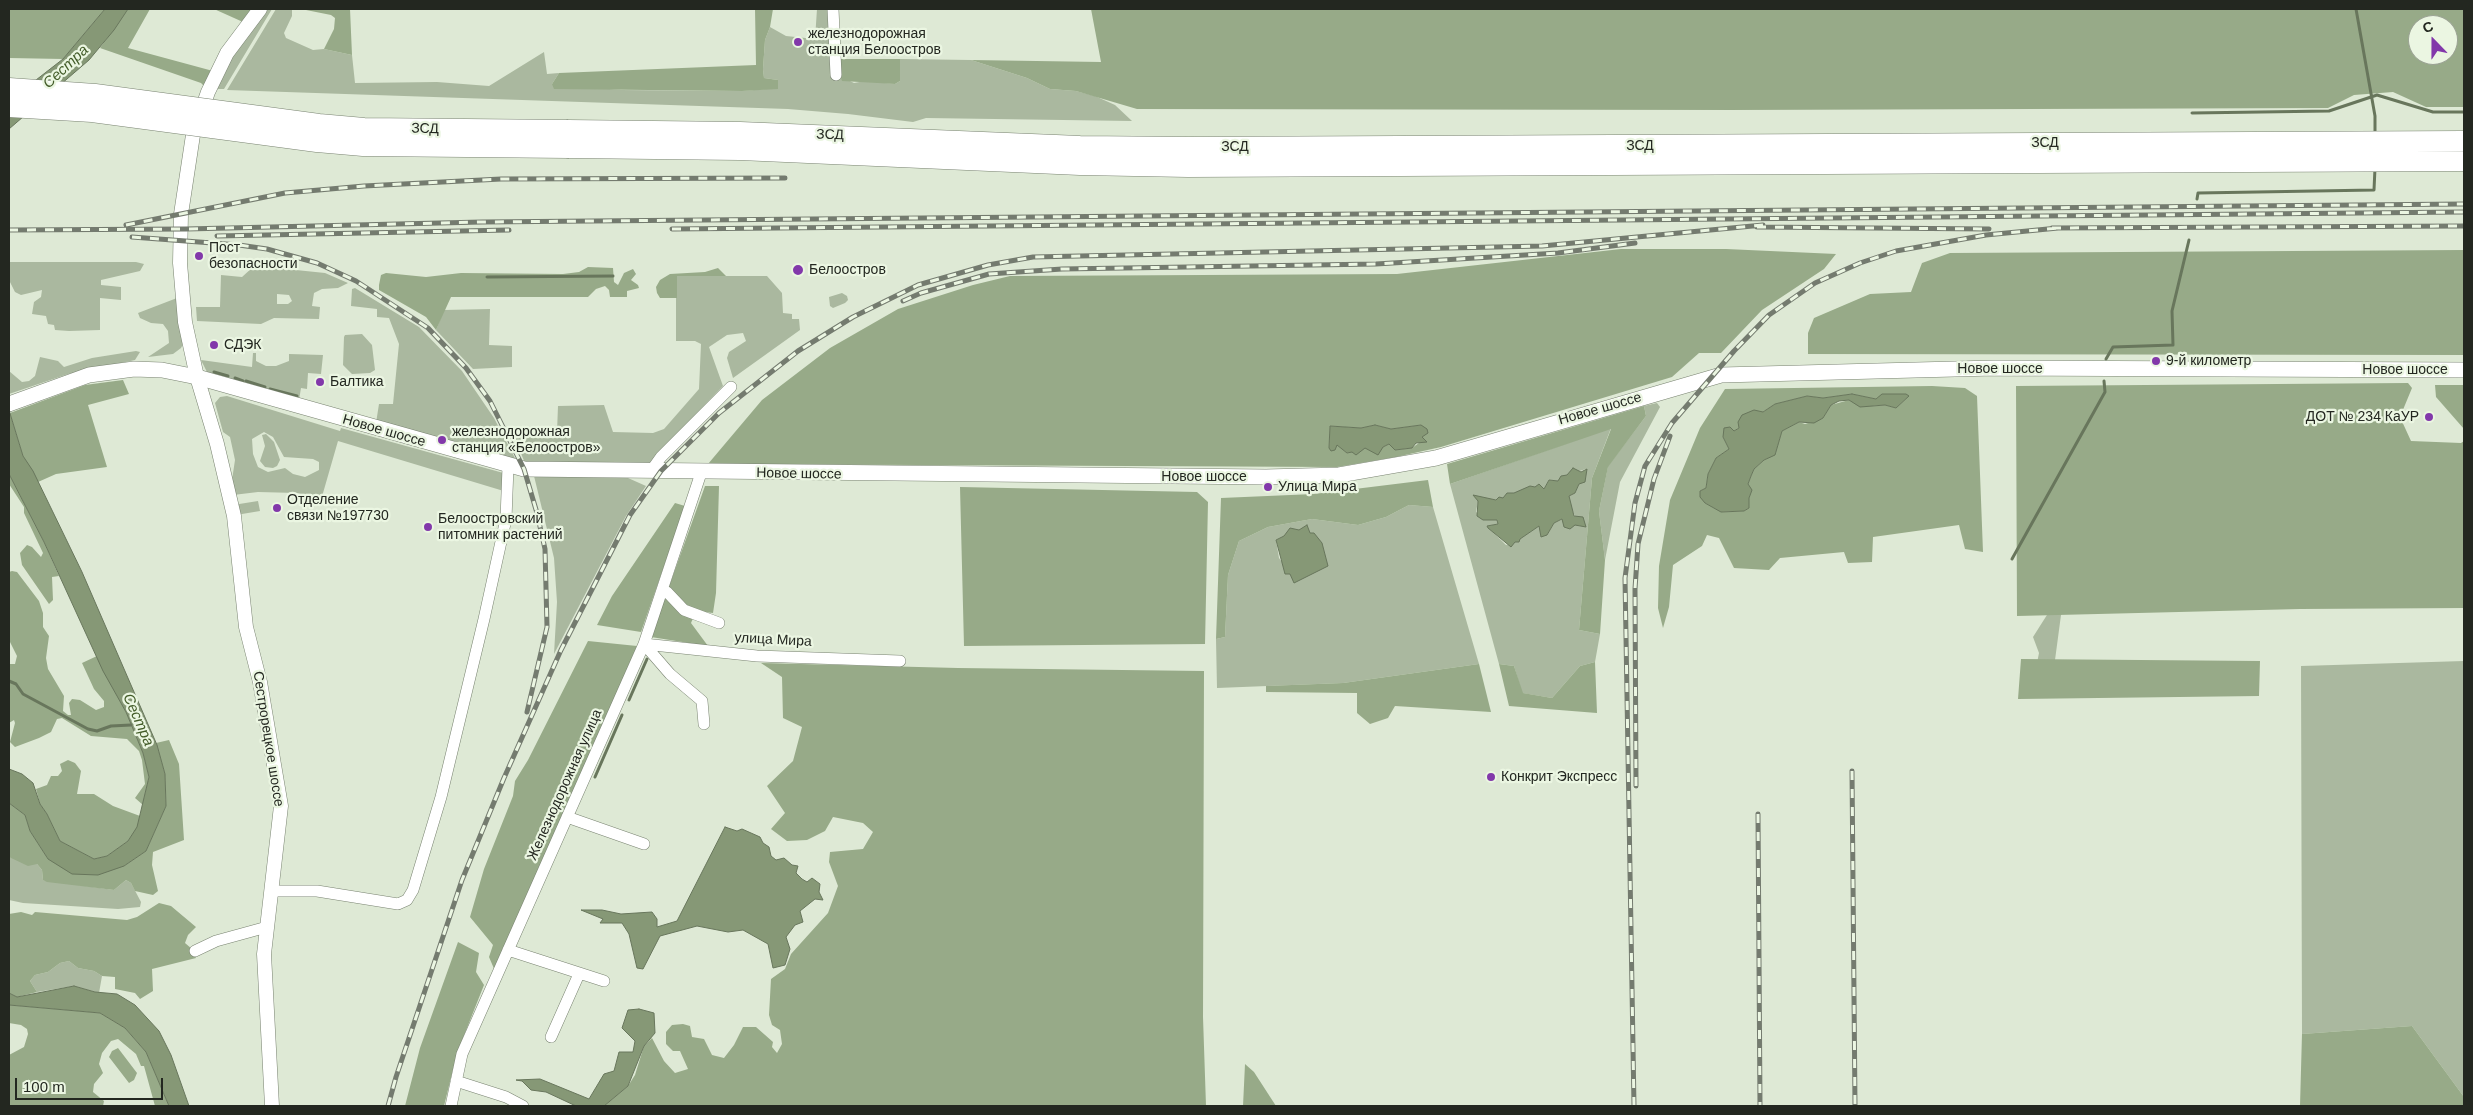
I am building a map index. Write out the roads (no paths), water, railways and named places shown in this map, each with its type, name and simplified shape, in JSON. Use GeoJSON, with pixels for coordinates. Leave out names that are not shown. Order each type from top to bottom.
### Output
{"type":"FeatureCollection","features":[{"type":"Feature","properties":{"kind":"highway","name":"ЗСД"},"geometry":{"type":"LineString","coordinates":[[9,88],[95,94],[319,124],[569,139]]}},
{"type":"Feature","properties":{"kind":"highway","name":"ЗСД"},"geometry":{"type":"LineString","coordinates":[[9,107],[92,112],[298,140],[363,146],[750,132],[1080,146],[2375,151],[2464,161]]}},
{"type":"Feature","properties":{"kind":"highway","name":"ЗСД"},"geometry":{"type":"LineString","coordinates":[[2375,151],[2464,141]]}},
{"type":"Feature","properties":{"kind":"main road","name":"Новое шоссе"},"geometry":{"type":"LineString","coordinates":[[9,404],[89,375],[134,369],[162,370],[197,377],[524,470],[1212,478],[1339,475],[1436,458],[1489,441],[1721,375],[1994,368],[2464,370]]}},
{"type":"Feature","properties":{"kind":"street","name":"Сестрорецкое шоссе"},"geometry":{"type":"LineString","coordinates":[[260,9],[227,53],[209,91],[193,136],[181,214],[180,263],[185,322],[197,377],[218,444],[234,516],[246,627],[260,682],[281,806],[264,954],[272,1106]]}},
{"type":"Feature","properties":{"kind":"street"},"geometry":{"type":"LineString","coordinates":[[834,9],[836,75]]}},
{"type":"Feature","properties":{"kind":"street"},"geometry":{"type":"LineString","coordinates":[[652,471],[661,457],[731,387]]}},
{"type":"Feature","properties":{"kind":"street"},"geometry":{"type":"LineString","coordinates":[[271,891],[317,891],[398,904],[407,900],[413,890],[443,791],[506,519],[508,467]]}},
{"type":"Feature","properties":{"kind":"street","name":"Железнодорожная улица"},"geometry":{"type":"LineString","coordinates":[[450,1106],[462,1054],[644,644],[701,473]]}},
{"type":"Feature","properties":{"kind":"street"},"geometry":{"type":"LineString","coordinates":[[662,590],[667,592],[684,610],[719,623]]}},
{"type":"Feature","properties":{"kind":"street"},"geometry":{"type":"LineString","coordinates":[[644,644],[670,674],[702,701],[704,724]]}},
{"type":"Feature","properties":{"kind":"street","name":"улица Мира"},"geometry":{"type":"LineString","coordinates":[[644,644],[757,656],[900,661]]}},
{"type":"Feature","properties":{"kind":"street"},"geometry":{"type":"LineString","coordinates":[[567,817],[644,844]]}},
{"type":"Feature","properties":{"kind":"street"},"geometry":{"type":"LineString","coordinates":[[195,951],[216,941],[267,927]]}},
{"type":"Feature","properties":{"kind":"street"},"geometry":{"type":"LineString","coordinates":[[508,950],[604,981]]}},
{"type":"Feature","properties":{"kind":"street"},"geometry":{"type":"LineString","coordinates":[[551,1037],[579,974]]}},
{"type":"Feature","properties":{"kind":"street"},"geometry":{"type":"LineString","coordinates":[[456,1081],[506,1097],[523,1106]]}},
{"type":"Feature","properties":{"kind":"water","name":"Сестра"},"geometry":{"type":"Polygon","coordinates":[[[105,9],[128,9],[114,30],[89,60],[9,129],[9,101],[63,59],[105,9]]]}},
{"type":"Feature","properties":{"kind":"water"},"geometry":{"type":"Polygon","coordinates":[[[1852,394],[1876,399],[1882,394],[1906,394],[1909,396],[1896,408],[1885,405],[1860,407],[1849,400],[1839,401],[1831,405],[1823,418],[1814,423],[1799,422],[1782,431],[1775,455],[1764,460],[1754,469],[1748,484],[1752,490],[1749,498],[1749,508],[1744,511],[1721,512],[1705,503],[1700,497],[1700,491],[1706,488],[1708,474],[1716,458],[1729,449],[1723,437],[1724,428],[1730,427],[1734,431],[1739,428],[1738,422],[1742,415],[1754,410],[1763,412],[1775,404],[1807,396],[1823,398],[1852,394]]]}},
{"type":"Feature","properties":{"kind":"water","name":"Сестра"},"geometry":{"type":"Polygon","coordinates":[[[9,410],[23,456],[33,471],[82,572],[157,745],[165,774],[166,806],[146,851],[124,866],[98,875],[72,874],[48,859],[30,831],[25,815],[9,803],[9,769],[22,774],[33,783],[40,804],[60,841],[94,859],[107,856],[128,841],[137,827],[149,777],[143,753],[126,712],[103,671],[44,542],[9,474],[9,410]]]}},
{"type":"Feature","properties":{"kind":"water"},"geometry":{"type":"Polygon","coordinates":[[[1375,425],[1391,429],[1421,425],[1427,429],[1428,433],[1422,437],[1427,442],[1416,443],[1412,448],[1395,450],[1389,444],[1383,447],[1378,455],[1365,448],[1356,455],[1352,452],[1347,453],[1337,445],[1335,450],[1331,451],[1329,448],[1330,426],[1361,428],[1375,425]]]}},
{"type":"Feature","properties":{"kind":"water"},"geometry":{"type":"Polygon","coordinates":[[[1573,468],[1581,472],[1587,469],[1585,482],[1579,484],[1575,493],[1569,496],[1574,516],[1583,517],[1586,527],[1575,525],[1570,529],[1564,527],[1562,519],[1554,523],[1547,535],[1541,537],[1539,526],[1520,539],[1519,542],[1515,542],[1511,547],[1488,528],[1487,526],[1498,524],[1497,520],[1483,520],[1477,516],[1478,501],[1473,495],[1496,500],[1499,497],[1503,498],[1507,493],[1514,493],[1530,486],[1535,487],[1539,484],[1544,489],[1549,480],[1558,481],[1561,476],[1567,475],[1573,468]]]}},
{"type":"Feature","properties":{"kind":"water"},"geometry":{"type":"Polygon","coordinates":[[[1307,525],[1310,533],[1314,533],[1322,543],[1328,566],[1294,583],[1290,574],[1285,574],[1276,540],[1284,536],[1290,528],[1299,530],[1307,525]]]}},
{"type":"Feature","properties":{"kind":"water"},"geometry":{"type":"Polygon","coordinates":[[[725,827],[737,831],[742,829],[760,837],[763,843],[769,847],[771,856],[776,860],[784,858],[792,865],[798,866],[796,873],[802,879],[807,882],[812,878],[820,884],[819,892],[823,900],[815,899],[800,911],[803,922],[795,925],[786,937],[790,949],[785,965],[773,968],[768,944],[743,930],[728,932],[697,926],[660,936],[643,969],[637,968],[629,934],[622,923],[600,923],[603,919],[581,910],[602,910],[621,914],[652,912],[657,919],[657,927],[677,921],[725,827]]]}},
{"type":"Feature","properties":{"kind":"water"},"geometry":{"type":"Polygon","coordinates":[[[74,986],[95,992],[117,994],[135,1005],[159,1031],[171,1055],[189,1106],[169,1106],[146,1052],[125,1028],[100,1013],[9,1005],[9,993],[17,997],[74,986]]]}},
{"type":"Feature","properties":{"kind":"water"},"geometry":{"type":"Polygon","coordinates":[[[639,1009],[654,1013],[655,1033],[644,1046],[628,1086],[604,1106],[576,1106],[546,1092],[531,1090],[522,1081],[516,1080],[540,1079],[589,1099],[604,1074],[614,1071],[619,1052],[633,1052],[635,1041],[622,1028],[628,1010],[639,1009]]]}},
{"type":"Feature","properties":{"kind":"waterway"},"geometry":{"type":"LineString","coordinates":[[2356,9],[2375,116],[2375,134]]}},
{"type":"Feature","properties":{"kind":"waterway"},"geometry":{"type":"LineString","coordinates":[[2192,113],[2329,111],[2377,95],[2433,112],[2464,112]]}},
{"type":"Feature","properties":{"kind":"waterway"},"geometry":{"type":"LineString","coordinates":[[2197,199],[2198,193],[2374,190],[2375,168]]}},
{"type":"Feature","properties":{"kind":"waterway"},"geometry":{"type":"LineString","coordinates":[[2106,359],[2113,347],[2173,345],[2172,311],[2189,240]]}},
{"type":"Feature","properties":{"kind":"waterway"},"geometry":{"type":"LineString","coordinates":[[487,277],[613,276]]}},
{"type":"Feature","properties":{"kind":"waterway"},"geometry":{"type":"LineString","coordinates":[[214,372],[228,376]]}},
{"type":"Feature","properties":{"kind":"waterway"},"geometry":{"type":"LineString","coordinates":[[235,378],[243,381]]}},
{"type":"Feature","properties":{"kind":"waterway"},"geometry":{"type":"LineString","coordinates":[[246,381],[265,387]]}},
{"type":"Feature","properties":{"kind":"waterway"},"geometry":{"type":"LineString","coordinates":[[2012,559],[2105,392],[2104,381]]}},
{"type":"Feature","properties":{"kind":"waterway"},"geometry":{"type":"LineString","coordinates":[[270,389],[297,396]]}},
{"type":"Feature","properties":{"kind":"waterway"},"geometry":{"type":"LineString","coordinates":[[629,700],[647,659]]}},
{"type":"Feature","properties":{"kind":"waterway","name":"Сестра"},"geometry":{"type":"LineString","coordinates":[[9,681],[16,684],[23,694],[88,729],[97,731],[111,726],[131,725]]}},
{"type":"Feature","properties":{"kind":"waterway"},"geometry":{"type":"LineString","coordinates":[[595,777],[622,715]]}},
{"type":"Feature","properties":{"kind":"railway"},"geometry":{"type":"LineString","coordinates":[[126,225],[285,193],[364,186],[501,179],[785,178]]}},
{"type":"Feature","properties":{"kind":"railway"},"geometry":{"type":"LineString","coordinates":[[9,230],[186,229],[482,222],[2464,204]]}},
{"type":"Feature","properties":{"kind":"railway"},"geometry":{"type":"LineString","coordinates":[[672,229],[2464,212]]}},
{"type":"Feature","properties":{"kind":"railway"},"geometry":{"type":"LineString","coordinates":[[388,1106],[462,880],[504,778],[561,650],[630,515],[661,471],[719,413],[798,351],[853,317],[918,285],[988,265],[1033,257],[1542,246],[1763,225]]}},
{"type":"Feature","properties":{"kind":"railway"},"geometry":{"type":"LineString","coordinates":[[2052,228],[2464,226]]}},
{"type":"Feature","properties":{"kind":"railway"},"geometry":{"type":"LineString","coordinates":[[1757,227],[1989,229]]}},
{"type":"Feature","properties":{"kind":"railway"},"geometry":{"type":"LineString","coordinates":[[1634,1106],[1625,578],[1635,503],[1645,466],[1672,423],[1734,351],[1769,315],[1815,283],[1860,263],[1896,251],[1986,235],[2058,228]]}},
{"type":"Feature","properties":{"kind":"railway"},"geometry":{"type":"LineString","coordinates":[[217,236],[509,230]]}},
{"type":"Feature","properties":{"kind":"railway"},"geometry":{"type":"LineString","coordinates":[[132,237],[239,245],[267,249],[317,263],[356,281],[428,328],[466,368],[490,401],[524,469],[545,549],[547,627],[527,712]]}},
{"type":"Feature","properties":{"kind":"railway"},"geometry":{"type":"LineString","coordinates":[[903,301],[921,293],[989,274],[1062,269],[1376,264],[1558,253],[1635,243]]}},
{"type":"Feature","properties":{"kind":"railway"},"geometry":{"type":"LineString","coordinates":[[1636,786],[1635,589],[1638,544],[1654,479],[1670,436]]}},
{"type":"Feature","properties":{"kind":"railway"},"geometry":{"type":"LineString","coordinates":[[1852,771],[1855,1106]]}},
{"type":"Feature","properties":{"kind":"railway"},"geometry":{"type":"LineString","coordinates":[[1758,814],[1760,1106]]}},
{"type":"Feature","properties":{"kind":"place","name":"железнодорожная станция Белоостров"},"geometry":{"type":"Point","coordinates":[798,42]}},
{"type":"Feature","properties":{"kind":"place","name":"Пост безопасности"},"geometry":{"type":"Point","coordinates":[199,256]}},
{"type":"Feature","properties":{"kind":"place","name":"Белоостров"},"geometry":{"type":"Point","coordinates":[798,270]}},
{"type":"Feature","properties":{"kind":"place","name":"СДЭК"},"geometry":{"type":"Point","coordinates":[214,345]}},
{"type":"Feature","properties":{"kind":"place","name":"9-й километр"},"geometry":{"type":"Point","coordinates":[2156,361]}},
{"type":"Feature","properties":{"kind":"place","name":"Балтика"},"geometry":{"type":"Point","coordinates":[320,382]}},
{"type":"Feature","properties":{"kind":"place","name":"ДОТ № 234 КаУР"},"geometry":{"type":"Point","coordinates":[2429,417]}},
{"type":"Feature","properties":{"kind":"place","name":"железнодорожная станция «Белоостров»"},"geometry":{"type":"Point","coordinates":[442,440]}},
{"type":"Feature","properties":{"kind":"place","name":"Улица Мира"},"geometry":{"type":"Point","coordinates":[1268,487]}},
{"type":"Feature","properties":{"kind":"place","name":"Отделение связи №197730"},"geometry":{"type":"Point","coordinates":[277,508]}},
{"type":"Feature","properties":{"kind":"place","name":"Белоостровский питомник растений"},"geometry":{"type":"Point","coordinates":[428,527]}},
{"type":"Feature","properties":{"kind":"place","name":"Конкрит Экспресс"},"geometry":{"type":"Point","coordinates":[1491,777]}}]}
